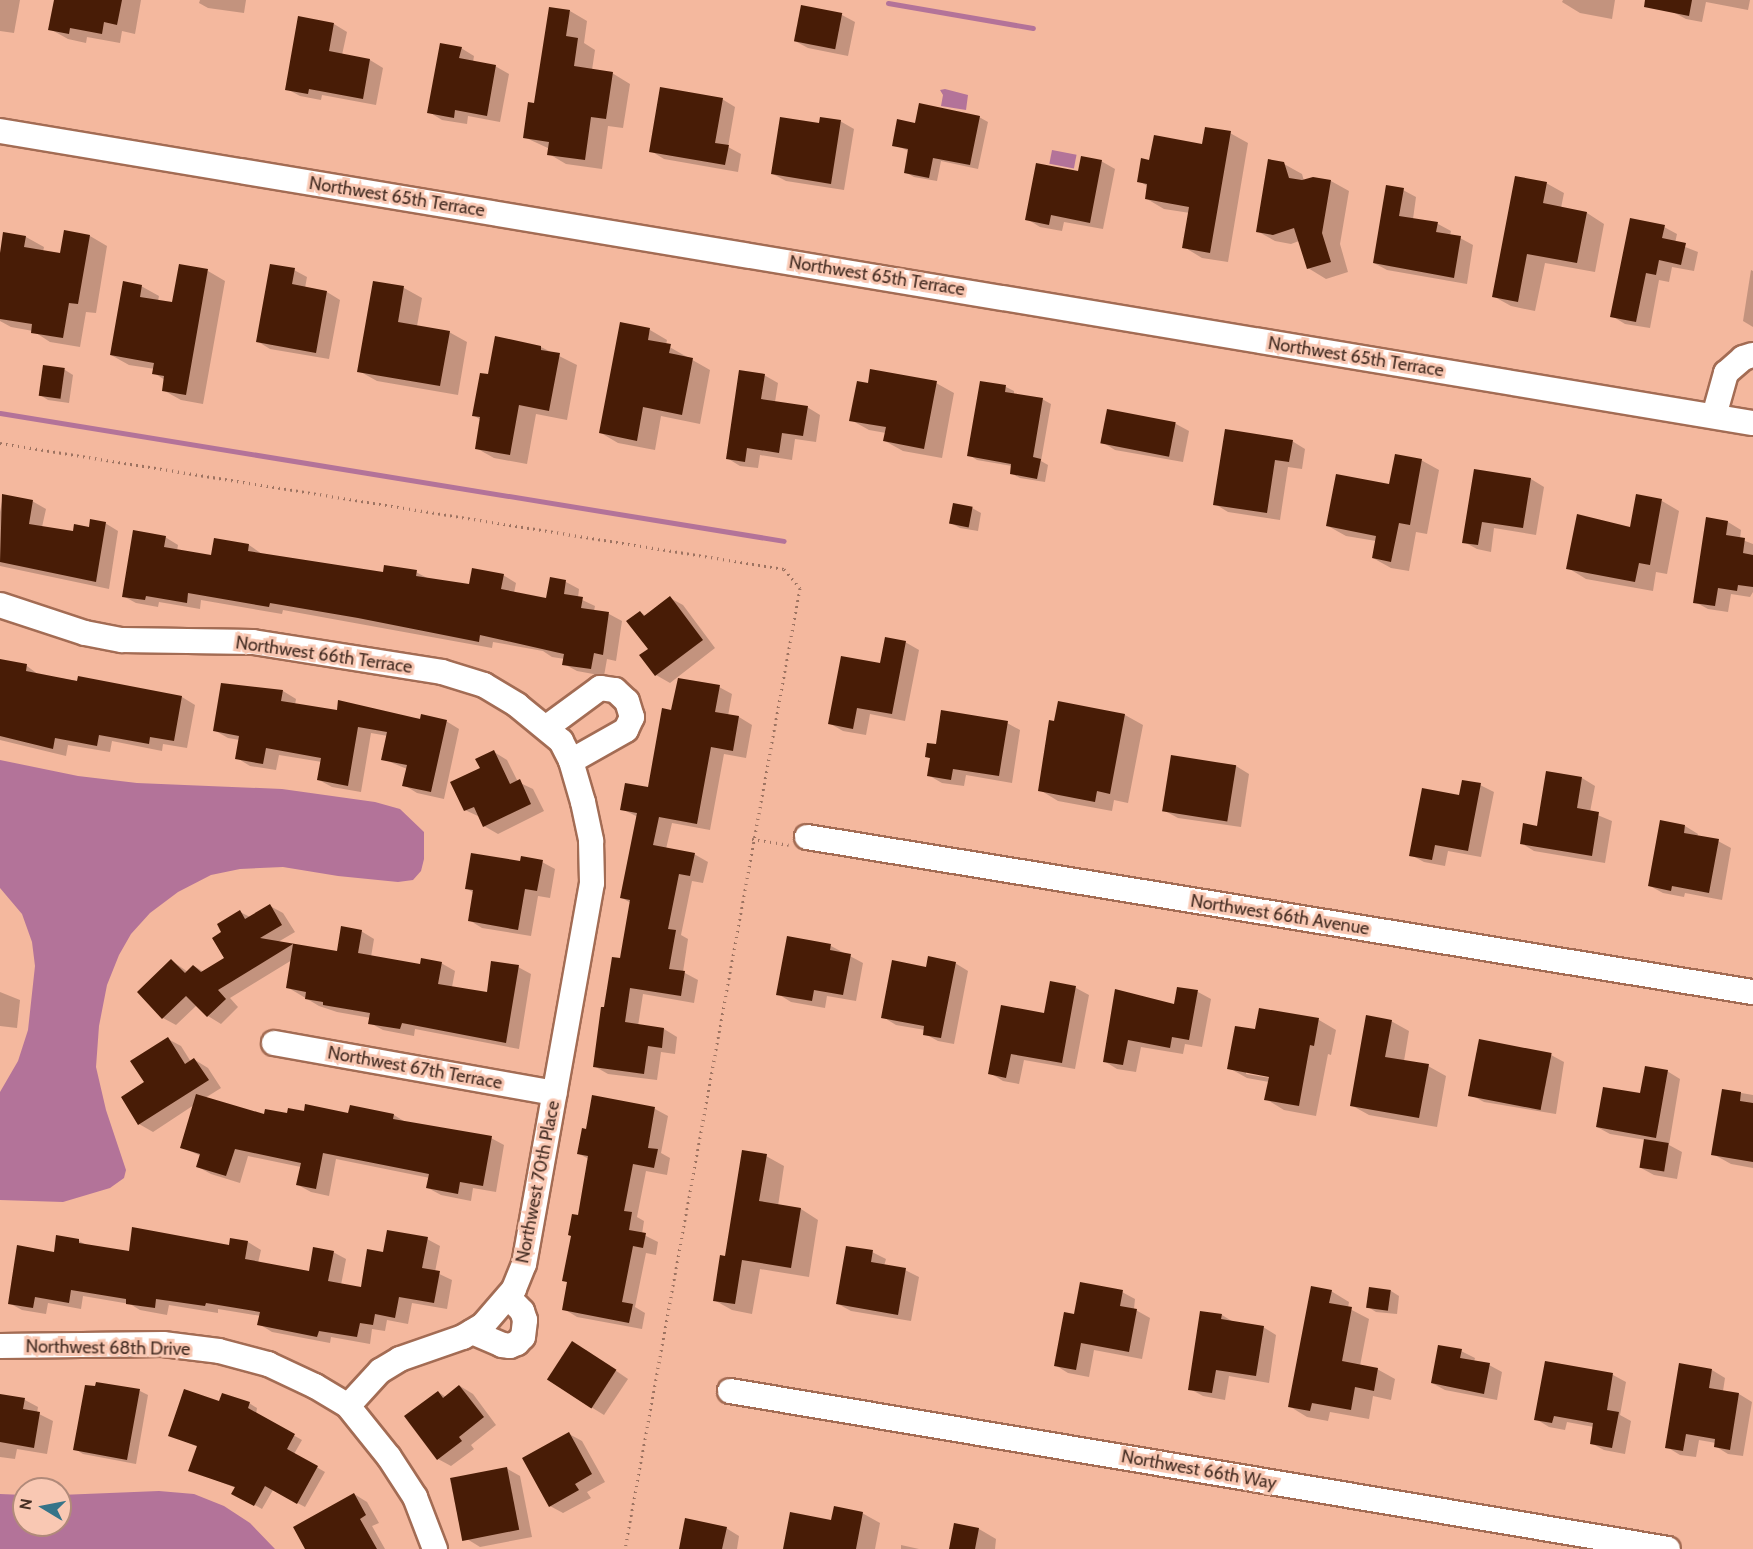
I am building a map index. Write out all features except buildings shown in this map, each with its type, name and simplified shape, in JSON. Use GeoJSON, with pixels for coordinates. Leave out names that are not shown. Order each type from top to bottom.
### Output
{"type":"FeatureCollection","features":[{"type":"Feature","properties":{"kind":"street","name":"Northwest 65th Terrace"},"geometry":{"type":"LineString","coordinates":[[0,131],[1753,423]]}},
{"type":"Feature","properties":{"kind":"street"},"geometry":{"type":"LineString","coordinates":[[1714,416],[1726,373],[1743,358],[1753,355]]}},
{"type":"Feature","properties":{"kind":"street","name":"Northwest 66th Terrace"},"geometry":{"type":"LineString","coordinates":[[0,605],[86,633],[122,640],[253,642],[441,672],[484,685],[517,705],[559,743]]}},
{"type":"Feature","properties":{"kind":"street","name":"Northwest 70th Place"},"geometry":{"type":"LineString","coordinates":[[348,1406],[380,1371],[400,1359],[472,1332],[483,1325],[514,1289],[525,1264],[592,884],[591,841],[583,802],[559,743]]}},
{"type":"Feature","properties":{"kind":"street","name":"Northwest 66th Avenue"},"geometry":{"type":"LineString","coordinates":[[807,837],[1753,992]]}},
{"type":"Feature","properties":{"kind":"street","name":"Northwest 67th Terrace"},"geometry":{"type":"LineString","coordinates":[[274,1043],[555,1093]]}},
{"type":"Feature","properties":{"kind":"street"},"geometry":{"type":"LineString","coordinates":[[472,1332],[502,1345],[517,1343],[523,1337],[525,1320],[522,1311],[508,1297]]}},
{"type":"Feature","properties":{"kind":"street","name":"Northwest 68th Drive"},"geometry":{"type":"LineString","coordinates":[[0,1347],[163,1344],[219,1351],[268,1364],[315,1386],[348,1406]]}},
{"type":"Feature","properties":{"kind":"street","name":"Northwest 66th Way"},"geometry":{"type":"LineString","coordinates":[[730,1391],[1668,1549]]}},
{"type":"Feature","properties":{"kind":"street"},"geometry":{"type":"LineString","coordinates":[[348,1406],[389,1457],[416,1497],[435,1549]]}},
{"type":"Feature","properties":{"kind":"path"},"geometry":{"type":"LineString","coordinates":[[752,839],[797,845],[807,837]]}},
{"type":"Feature","properties":{"kind":"shaded area"},"geometry":{"type":"Polygon","coordinates":[[[945,89],[968,95],[966,110],[941,106],[943,95],[940,90],[945,89]]]}},
{"type":"Feature","properties":{"kind":"shaded area"},"geometry":{"type":"Polygon","coordinates":[[[1052,150],[1077,155],[1074,169],[1049,164],[1052,150]]]}},
{"type":"Feature","properties":{"kind":"shaded area"},"geometry":{"type":"Polygon","coordinates":[[[0,760],[78,776],[137,783],[282,789],[375,802],[400,809],[424,832],[424,859],[421,871],[413,880],[398,882],[338,876],[283,867],[240,869],[211,875],[178,892],[150,913],[131,934],[119,955],[107,985],[99,1026],[96,1067],[106,1110],[126,1170],[124,1178],[110,1188],[63,1202],[0,1200],[0,1092],[18,1061],[28,1030],[35,966],[32,942],[22,914],[0,888],[0,760]]]}},
{"type":"Feature","properties":{"kind":"shaded area"},"geometry":{"type":"Polygon","coordinates":[[[159,1491],[194,1494],[224,1506],[250,1523],[275,1549],[0,1549],[0,1494],[12,1494],[12,1537],[72,1537],[72,1495],[159,1491]]]}},
{"type":"Feature","properties":{"kind":"waterway"},"geometry":{"type":"LineString","coordinates":[[888,3],[1033,28]]}},
{"type":"Feature","properties":{"kind":"waterway"},"geometry":{"type":"LineString","coordinates":[[0,413],[784,541]]}}]}
